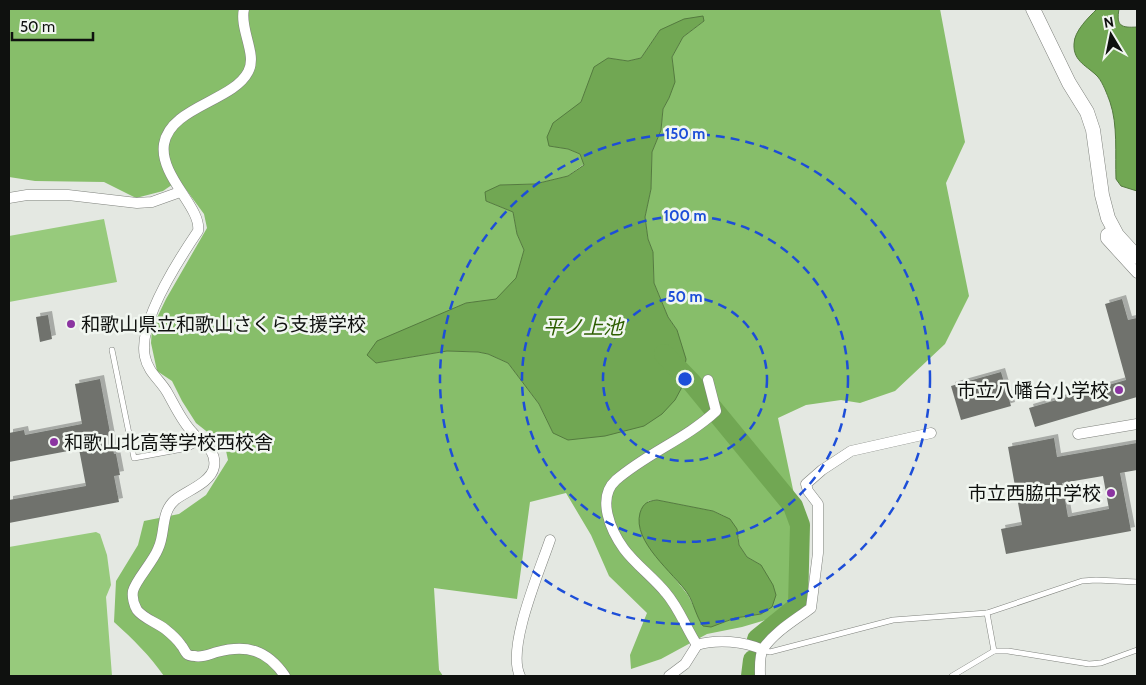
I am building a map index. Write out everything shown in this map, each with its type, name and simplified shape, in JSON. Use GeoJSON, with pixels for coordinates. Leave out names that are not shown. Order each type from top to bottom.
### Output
{"type":"FeatureCollection","features":[{"type":"Feature","properties":{"kind":"main road"},"geometry":{"type":"LineString","coordinates":[[1033,9],[1068,83],[1087,112],[1093,130],[1102,195],[1108,218],[1117,235],[1137,257]]}},
{"type":"Feature","properties":{"kind":"street"},"geometry":{"type":"LineString","coordinates":[[244,9],[242,18],[251,65],[248,72],[237,85],[185,115],[167,133],[164,145],[164,158],[180,192],[196,215],[198,231],[173,269],[145,330],[143,346],[148,368],[166,390],[176,410],[192,432],[212,450],[214,470],[206,480],[174,501],[165,513],[160,547],[133,590],[136,608],[144,617],[165,629],[181,644],[187,654],[197,657],[245,648],[260,652],[275,663],[285,676]]}},
{"type":"Feature","properties":{"kind":"street"},"geometry":{"type":"LineString","coordinates":[[9,198],[27,195],[68,195],[144,203],[180,192]]}},
{"type":"Feature","properties":{"kind":"street"},"geometry":{"type":"LineString","coordinates":[[1114,229],[1106,234],[1106,239],[1137,273]]}},
{"type":"Feature","properties":{"kind":"street"},"geometry":{"type":"LineString","coordinates":[[698,645],[668,594],[624,549],[610,524],[606,500],[610,486],[631,468],[701,425],[716,411],[708,380]]}},
{"type":"Feature","properties":{"kind":"street"},"geometry":{"type":"LineString","coordinates":[[1078,434],[1137,424]]}},
{"type":"Feature","properties":{"kind":"street"},"geometry":{"type":"LineString","coordinates":[[760,676],[760,659],[763,650],[778,633],[810,608],[818,553],[818,504],[808,491],[806,484],[822,470],[851,451],[931,433]]}},
{"type":"Feature","properties":{"kind":"street"},"geometry":{"type":"LineString","coordinates":[[520,676],[516,654],[522,624],[550,540]]}},
{"type":"Feature","properties":{"kind":"street"},"geometry":{"type":"LineString","coordinates":[[669,676],[685,664],[698,645],[718,642],[749,645],[763,650]]}},
{"type":"Feature","properties":{"kind":"lane"},"geometry":{"type":"LineString","coordinates":[[112,350],[134,458],[188,448],[202,441]]}},
{"type":"Feature","properties":{"kind":"lane"},"geometry":{"type":"LineString","coordinates":[[763,650],[770,652],[893,620],[987,613],[1082,581],[1137,582]]}},
{"type":"Feature","properties":{"kind":"lane"},"geometry":{"type":"LineString","coordinates":[[987,613],[994,651]]}},
{"type":"Feature","properties":{"kind":"lane"},"geometry":{"type":"LineString","coordinates":[[952,676],[994,651],[1008,651],[1089,664],[1101,663],[1137,650]]}},
{"type":"Feature","properties":{"kind":"shaded area"},"geometry":{"type":"Polygon","coordinates":[[[9,9],[940,9],[965,142],[946,183],[969,296],[945,344],[895,391],[860,403],[841,400],[806,405],[778,418],[807,556],[793,612],[742,627],[707,634],[661,659],[631,669],[630,655],[647,613],[609,576],[591,535],[566,493],[530,502],[517,599],[434,588],[439,670],[443,676],[164,676],[141,648],[114,622],[116,581],[138,545],[144,521],[179,514],[206,495],[228,460],[225,446],[196,423],[172,381],[157,371],[151,343],[152,328],[166,299],[207,228],[204,214],[179,180],[163,191],[136,198],[104,182],[35,181],[9,177],[9,9]],[[704,21],[660,30],[641,58],[628,61],[608,58],[587,87],[581,102],[550,146],[568,149],[580,154],[584,164],[568,176],[535,184],[500,185],[486,201],[513,212],[517,234],[524,250],[517,278],[496,300],[466,303],[429,320],[376,363],[447,351],[488,354],[508,363],[539,404],[553,433],[682,387],[684,374],[677,330],[668,317],[654,283],[653,252],[648,239],[645,217],[651,189],[652,152],[661,130],[663,109],[674,82],[672,57],[683,37],[704,21]],[[657,500],[648,501],[669,571],[688,595],[693,605],[722,623],[735,618],[761,614],[761,565],[747,557],[739,545],[739,538],[724,516],[713,511],[657,500]]]}},
{"type":"Feature","properties":{"kind":"shaded area"},"geometry":{"type":"Polygon","coordinates":[[[104,219],[117,282],[9,302],[9,236],[104,219]]]}},
{"type":"Feature","properties":{"kind":"shaded area"},"geometry":{"type":"Polygon","coordinates":[[[96,532],[100,534],[107,555],[111,585],[106,597],[112,676],[9,676],[9,547],[96,532]]]}},
{"type":"Feature","properties":{"kind":"water"},"geometry":{"type":"Polygon","coordinates":[[[1097,9],[1119,9],[1118,19],[1121,25],[1137,27],[1137,191],[1121,186],[1116,179],[1113,111],[1100,79],[1082,63],[1074,50],[1076,34],[1097,9]]]}},
{"type":"Feature","properties":{"kind":"water","name":"平ノ上池"},"geometry":{"type":"Polygon","coordinates":[[[703,16],[704,21],[683,37],[672,57],[675,82],[663,109],[661,130],[652,152],[651,189],[645,217],[648,239],[653,252],[654,283],[668,317],[677,330],[686,359],[682,387],[675,400],[662,414],[644,426],[605,436],[568,440],[553,433],[539,404],[508,363],[488,354],[447,351],[376,363],[367,355],[377,341],[466,303],[496,299],[516,278],[524,250],[517,234],[513,212],[486,201],[485,192],[500,185],[535,184],[568,176],[584,165],[580,154],[568,149],[549,146],[547,137],[553,123],[581,102],[594,67],[608,58],[628,61],[641,58],[660,30],[684,19],[703,16]]]}},
{"type":"Feature","properties":{"kind":"water"},"geometry":{"type":"Polygon","coordinates":[[[657,500],[713,511],[730,519],[737,529],[739,545],[747,557],[761,565],[773,585],[776,595],[772,607],[761,614],[735,618],[711,627],[703,626],[688,594],[648,546],[642,535],[639,524],[641,510],[646,503],[657,500]]]}},
{"type":"Feature","properties":{"kind":"building"},"geometry":{"type":"Polygon","coordinates":[[[1122,299],[1128,320],[1137,318],[1137,397],[1035,427],[1029,408],[1126,380],[1105,304],[1122,299]]]}},
{"type":"Feature","properties":{"kind":"building"},"geometry":{"type":"Polygon","coordinates":[[[48,315],[52,339],[40,342],[36,317],[48,315]]]}},
{"type":"Feature","properties":{"kind":"building"},"geometry":{"type":"Polygon","coordinates":[[[1001,372],[1011,406],[961,420],[951,386],[1001,372]]]}},
{"type":"Feature","properties":{"kind":"building"},"geometry":{"type":"Polygon","coordinates":[[[100,379],[114,454],[116,454],[120,475],[114,476],[119,502],[9,523],[9,500],[86,486],[79,449],[9,462],[9,433],[24,430],[25,435],[82,424],[75,384],[100,379]]]}},
{"type":"Feature","properties":{"kind":"building"},"geometry":{"type":"Polygon","coordinates":[[[1054,438],[1057,457],[1137,443],[1137,470],[1120,473],[1131,531],[1006,554],[1001,529],[1022,525],[1008,447],[1054,438]],[[1103,476],[1062,483],[1068,517],[1109,509],[1103,476]]]}},
{"type":"Feature","properties":{"kind":"waterway","name":"平ノ上池"},"geometry":{"type":"LineString","coordinates":[[664,354],[692,383],[793,506],[800,525],[798,606],[757,639]]}},
{"type":"Feature","properties":{"kind":"waterway","name":"平ノ上池"},"geometry":{"type":"LineString","coordinates":[[751,676],[753,660]]}},
{"type":"Feature","properties":{"kind":"place","name":"和歌山県立和歌山さくら支援学校"},"geometry":{"type":"Point","coordinates":[71,324]}},
{"type":"Feature","properties":{"kind":"place","name":"市立八幡台小学校"},"geometry":{"type":"Point","coordinates":[1119,390]}},
{"type":"Feature","properties":{"kind":"place","name":"和歌山北高等学校西校舎"},"geometry":{"type":"Point","coordinates":[54,442]}},
{"type":"Feature","properties":{"kind":"place","name":"市立西脇中学校"},"geometry":{"type":"Point","coordinates":[1111,493]}}]}
